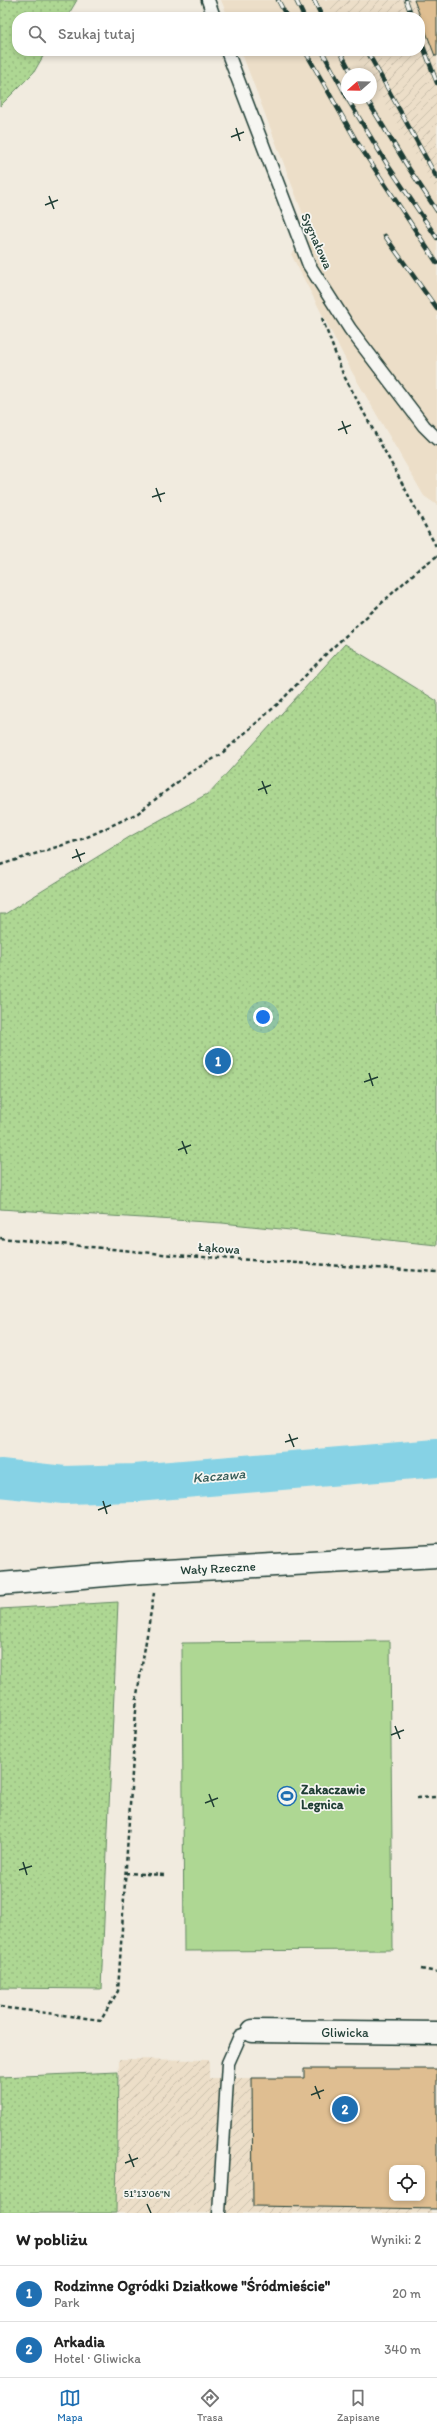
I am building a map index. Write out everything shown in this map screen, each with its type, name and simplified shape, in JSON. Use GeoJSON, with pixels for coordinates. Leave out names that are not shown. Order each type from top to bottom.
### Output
{"type":"FeatureCollection","features":[{"type":"Feature","properties":{"kind":"street","name":"Wały Rzeczne"},"geometry":{"type":"LineString","coordinates":[[0,1584],[158,1571],[437,1556]]}},
{"type":"Feature","properties":{"kind":"street","name":"Gliwicka"},"geometry":{"type":"LineString","coordinates":[[253,2032],[437,2033]]}},
{"type":"Feature","properties":{"kind":"lane"},"geometry":{"type":"LineString","coordinates":[[208,0],[212,12]]}},
{"type":"Feature","properties":{"kind":"lane","name":"Sygnałowa"},"geometry":{"type":"LineString","coordinates":[[229,56],[309,265],[350,329],[424,426],[437,439]]}},
{"type":"Feature","properties":{"kind":"lane"},"geometry":{"type":"LineString","coordinates":[[218,2213],[228,2063],[240,2036],[253,2032]]}},
{"type":"Feature","properties":{"kind":"path"},"geometry":{"type":"LineString","coordinates":[[320,310],[324,325],[343,374],[437,548]]}},
{"type":"Feature","properties":{"kind":"path"},"geometry":{"type":"LineString","coordinates":[[0,865],[85,838],[138,813],[189,773],[220,754],[279,703],[328,651],[420,568],[437,556]]}},
{"type":"Feature","properties":{"kind":"path","name":"Łąkowa"},"geometry":{"type":"LineString","coordinates":[[0,1238],[173,1255],[437,1272]]}},
{"type":"Feature","properties":{"kind":"path"},"geometry":{"type":"LineString","coordinates":[[0,2007],[101,2020],[118,1991],[137,1695],[158,1571]]}},
{"type":"Feature","properties":{"kind":"path"},"geometry":{"type":"LineString","coordinates":[[417,1798],[437,1797]]}},
{"type":"Feature","properties":{"kind":"path"},"geometry":{"type":"LineString","coordinates":[[125,1873],[165,1875]]}},
{"type":"Feature","properties":{"kind":"path"},"geometry":{"type":"LineString","coordinates":[[421,1969],[437,1972]]}},
{"type":"Feature","properties":{"kind":"shaded area"},"geometry":{"type":"Polygon","coordinates":[[[221,0],[437,0],[437,505],[424,496],[352,372],[291,254],[312,238],[243,56],[425,56],[425,12],[226,12],[221,0]]]}},
{"type":"Feature","properties":{"kind":"shaded area"},"geometry":{"type":"Polygon","coordinates":[[[327,0],[437,0],[437,191],[377,90],[377,68],[364,68],[357,56],[425,56],[425,12],[333,12],[327,0]]]}},
{"type":"Feature","properties":{"kind":"shaded area"},"geometry":{"type":"Polygon","coordinates":[[[119,2059],[209,2060],[209,2078],[252,2078],[254,2206],[431,2209],[431,2213],[116,2213],[119,2059]]]}},
{"type":"Feature","properties":{"kind":"green space"},"geometry":{"type":"Polygon","coordinates":[[[0,0],[77,0],[70,12],[12,12],[12,56],[43,56],[34,72],[0,106],[0,0]]]}},
{"type":"Feature","properties":{"kind":"green space"},"geometry":{"type":"Polygon","coordinates":[[[345,644],[437,701],[437,1245],[222,1223],[0,1209],[0,914],[5,914],[131,836],[209,793],[345,644]]]}},
{"type":"Feature","properties":{"kind":"green space"},"geometry":{"type":"Polygon","coordinates":[[[118,1602],[101,1989],[0,1988],[0,1609],[118,1602]]]}},
{"type":"Feature","properties":{"kind":"green space","name":"Zakaczawie Legnica"},"geometry":{"type":"Polygon","coordinates":[[[390,1641],[393,1950],[184,1951],[182,1643],[390,1641]]]}},
{"type":"Feature","properties":{"kind":"green space"},"geometry":{"type":"Polygon","coordinates":[[[118,2072],[116,2213],[0,2213],[0,2077],[118,2072]]]}},
{"type":"Feature","properties":{"kind":"building"},"geometry":{"type":"Polygon","coordinates":[[[414,0],[437,0],[437,56],[435,56],[425,29],[425,12],[418,12],[414,0]]]}},
{"type":"Feature","properties":{"kind":"building"},"geometry":{"type":"Polygon","coordinates":[[[304,2069],[437,2069],[437,2209],[253,2206],[252,2078],[304,2078],[304,2069]]]}},
{"type":"Feature","properties":{"kind":"waterway","name":"Kaczawa"},"geometry":{"type":"LineString","coordinates":[[0,1478],[64,1485],[135,1483],[437,1458]]}},
{"type":"Feature","properties":{"kind":"railway"},"geometry":{"type":"LineString","coordinates":[[278,0],[284,12]]}},
{"type":"Feature","properties":{"kind":"railway"},"geometry":{"type":"LineString","coordinates":[[296,0],[302,12]]}},
{"type":"Feature","properties":{"kind":"railway"},"geometry":{"type":"LineString","coordinates":[[314,0],[320,12]]}},
{"type":"Feature","properties":{"kind":"railway"},"geometry":{"type":"LineString","coordinates":[[406,0],[410,12]]}},
{"type":"Feature","properties":{"kind":"railway"},"geometry":{"type":"LineString","coordinates":[[425,51],[437,83]]}},
{"type":"Feature","properties":{"kind":"railway"},"geometry":{"type":"LineString","coordinates":[[308,56],[357,142],[437,263]]}},
{"type":"Feature","properties":{"kind":"railway"},"geometry":{"type":"LineString","coordinates":[[325,56],[341,86]]}},
{"type":"Feature","properties":{"kind":"railway"},"geometry":{"type":"LineString","coordinates":[[343,56],[349,68]]}},
{"type":"Feature","properties":{"kind":"railway"},"geometry":{"type":"LineString","coordinates":[[370,56],[437,178]]}},
{"type":"Feature","properties":{"kind":"railway"},"geometry":{"type":"LineString","coordinates":[[351,104],[387,164],[437,238]]}},
{"type":"Feature","properties":{"kind":"railway"},"geometry":{"type":"LineString","coordinates":[[370,104],[437,211]]}},
{"type":"Feature","properties":{"kind":"railway"},"geometry":{"type":"LineString","coordinates":[[385,236],[437,309]]}},
{"type":"Feature","properties":{"kind":"place","name":"Rodzinne Ogródki Działkowe \"Śródmieście\""},"geometry":{"type":"Point","coordinates":[218,1061]}},
{"type":"Feature","properties":{"kind":"place","name":"Zakaczawie Legnica"},"geometry":{"type":"Point","coordinates":[287,1796]}},
{"type":"Feature","properties":{"kind":"place","name":"Arkadia"},"geometry":{"type":"Point","coordinates":[345,2109]}}]}
